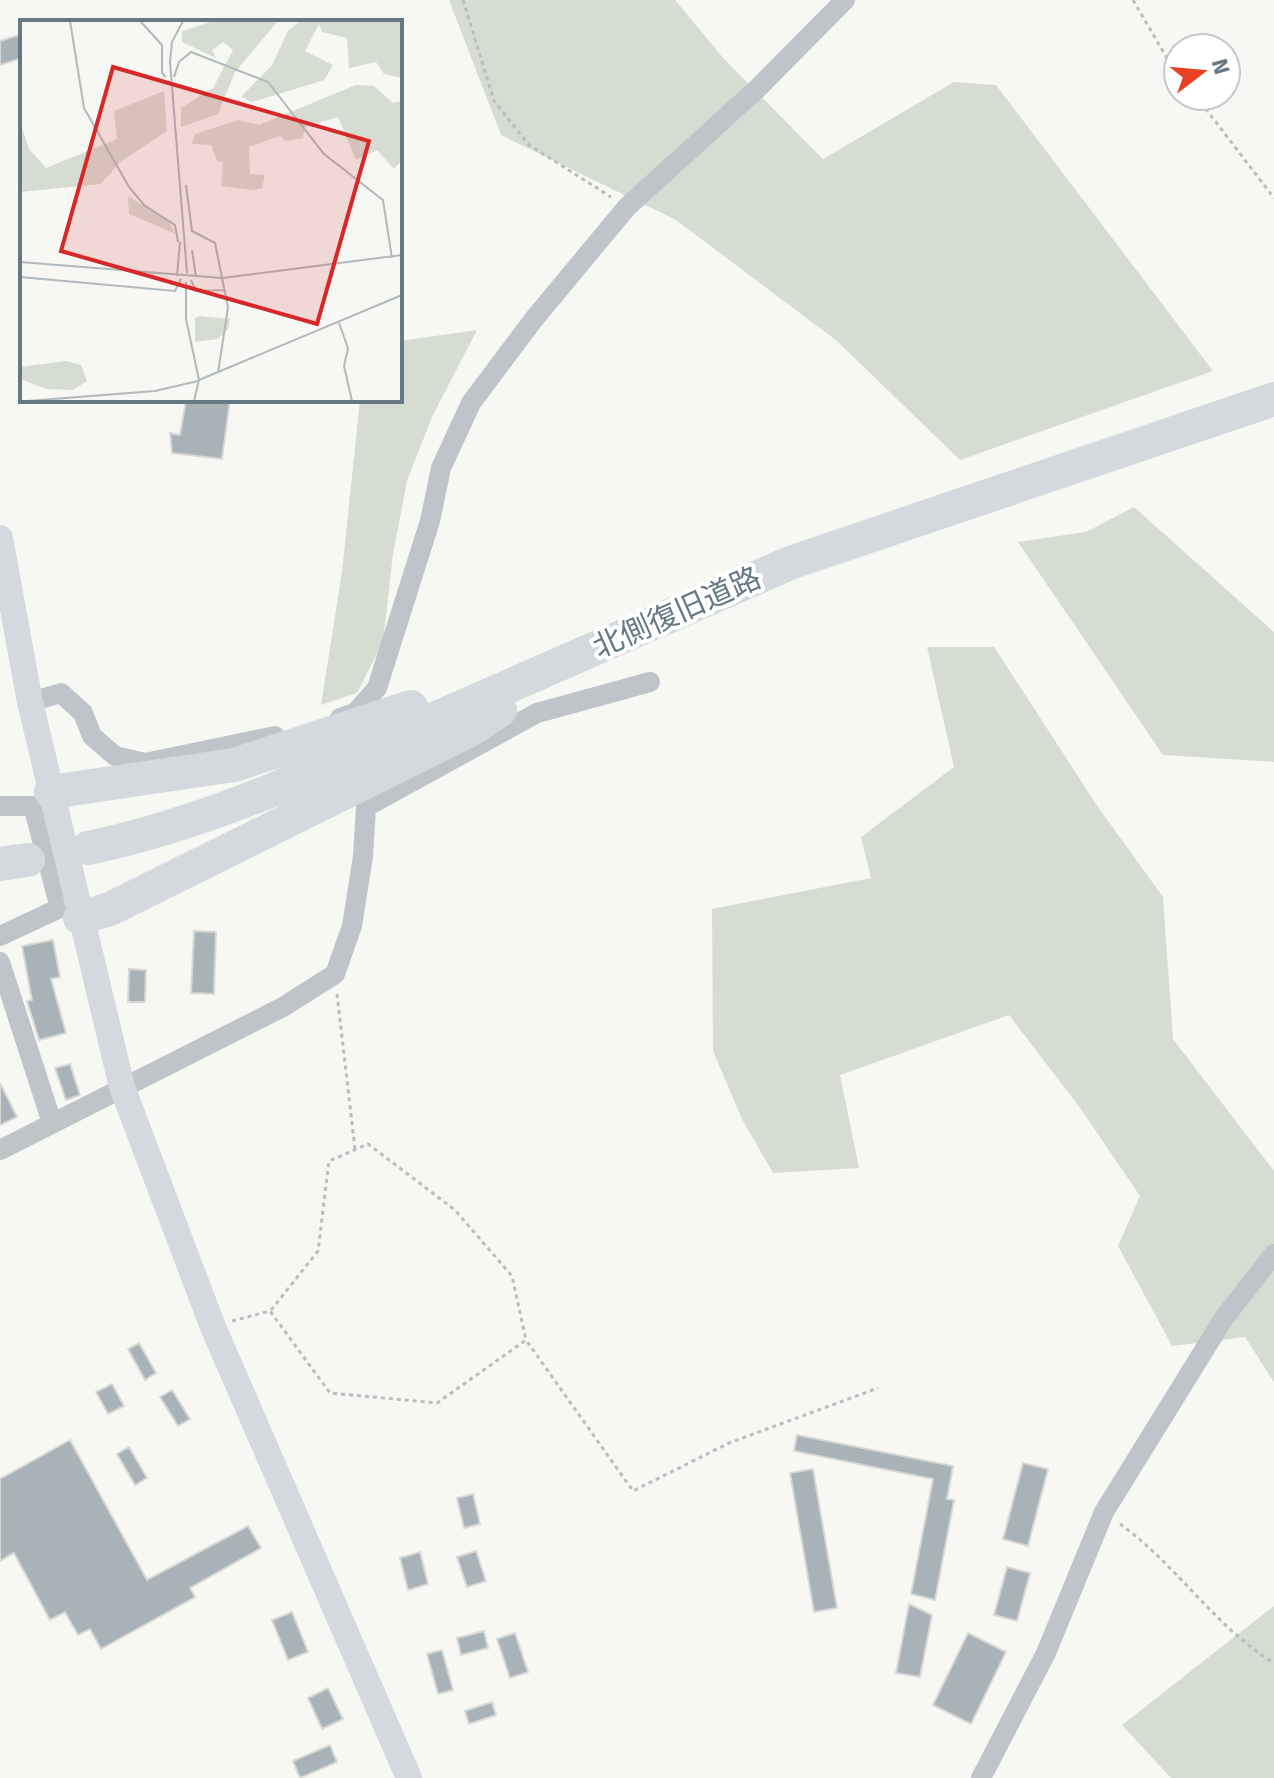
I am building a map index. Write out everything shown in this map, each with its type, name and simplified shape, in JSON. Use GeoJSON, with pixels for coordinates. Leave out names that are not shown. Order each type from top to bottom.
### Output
{"type":"FeatureCollection","features":[{"type":"Feature","properties":{"kind":"highway","name":"北側復旧道路"},"geometry":{"type":"LineString","coordinates":[[88,848],[129,840],[220,811],[790,563],[1274,399]]}},
{"type":"Feature","properties":{"kind":"highway"},"geometry":{"type":"LineString","coordinates":[[51,792],[234,765],[352,729],[504,672],[586,652]]}},
{"type":"Feature","properties":{"kind":"highway"},"geometry":{"type":"LineString","coordinates":[[80,918],[110,909],[470,730],[586,652]]}},
{"type":"Feature","properties":{"kind":"street"},"geometry":{"type":"LineString","coordinates":[[30,702],[61,693],[83,713],[92,736],[115,756],[145,763],[213,752],[355,713],[377,688],[388,660],[430,521],[441,468],[471,403],[534,319],[627,207],[758,88],[845,0]]}},
{"type":"Feature","properties":{"kind":"street"},"geometry":{"type":"LineString","coordinates":[[0,538],[30,702],[122,1087],[213,1327],[409,1778]]}},
{"type":"Feature","properties":{"kind":"street"},"geometry":{"type":"LineString","coordinates":[[0,1150],[283,1007],[335,974],[352,926],[363,856],[366,807],[537,713],[650,682]]}},
{"type":"Feature","properties":{"kind":"street"},"geometry":{"type":"LineString","coordinates":[[0,806],[33,806],[60,908],[0,936]]}},
{"type":"Feature","properties":{"kind":"street"},"geometry":{"type":"LineString","coordinates":[[0,962],[52,1123]]}},
{"type":"Feature","properties":{"kind":"street"},"geometry":{"type":"LineString","coordinates":[[981,1778],[1046,1653],[1104,1512],[1224,1318],[1274,1254]]}},
{"type":"Feature","properties":{"kind":"path"},"geometry":{"type":"LineString","coordinates":[[463,0],[494,101],[529,145],[627,207]]}},
{"type":"Feature","properties":{"kind":"path"},"geometry":{"type":"LineString","coordinates":[[1133,0],[1162,50]]}},
{"type":"Feature","properties":{"kind":"path"},"geometry":{"type":"LineString","coordinates":[[1208,112],[1274,198]]}},
{"type":"Feature","properties":{"kind":"path"},"geometry":{"type":"LineString","coordinates":[[335,974],[355,1149]]}},
{"type":"Feature","properties":{"kind":"path"},"geometry":{"type":"LineString","coordinates":[[213,1327],[270,1311],[318,1251],[329,1161],[368,1144],[455,1210],[512,1276],[526,1340],[633,1491],[729,1443],[878,1388]]}},
{"type":"Feature","properties":{"kind":"path"},"geometry":{"type":"LineString","coordinates":[[270,1311],[330,1393],[437,1403],[526,1340]]}},
{"type":"Feature","properties":{"kind":"path"},"geometry":{"type":"LineString","coordinates":[[1104,1512],[1146,1543],[1230,1626],[1274,1663]]}},
{"type":"Feature","properties":{"kind":"shaded area"},"geometry":{"type":"Polygon","coordinates":[[[449,0],[675,0],[724,59],[823,159],[954,82],[996,85],[1213,371],[960,460],[837,341],[676,220],[501,135],[449,0]]]}},
{"type":"Feature","properties":{"kind":"shaded area"},"geometry":{"type":"Polygon","coordinates":[[[477,330],[432,417],[407,481],[393,554],[383,642],[357,693],[321,705],[342,572],[360,402],[402,402],[402,341],[477,330]]]}},
{"type":"Feature","properties":{"kind":"shaded area"},"geometry":{"type":"Polygon","coordinates":[[[1134,507],[1274,632],[1274,762],[1163,755],[1018,542],[1086,532],[1134,507]]]}},
{"type":"Feature","properties":{"kind":"shaded area"},"geometry":{"type":"Polygon","coordinates":[[[927,647],[994,647],[1098,807],[1163,897],[1173,1039],[1274,1171],[1274,1382],[1245,1337],[1172,1346],[1118,1246],[1140,1196],[1081,1109],[1009,1015],[840,1075],[859,1168],[773,1173],[742,1119],[713,1051],[712,909],[871,878],[861,837],[954,767],[927,647]]]}},
{"type":"Feature","properties":{"kind":"shaded area"},"geometry":{"type":"Polygon","coordinates":[[[1274,1606],[1274,1778],[1171,1778],[1122,1725],[1274,1606]]]}},
{"type":"Feature","properties":{"kind":"building"},"geometry":{"type":"Polygon","coordinates":[[[20,35],[20,59],[0,65],[0,41],[20,35]]]}},
{"type":"Feature","properties":{"kind":"building"},"geometry":{"type":"Polygon","coordinates":[[[186,402],[230,402],[222,459],[172,453],[170,433],[180,435],[186,402]]]}},
{"type":"Feature","properties":{"kind":"building"},"geometry":{"type":"Polygon","coordinates":[[[194,931],[216,932],[214,994],[191,993],[194,931]]]}},
{"type":"Feature","properties":{"kind":"building"},"geometry":{"type":"Polygon","coordinates":[[[53,940],[60,977],[51,979],[66,1033],[39,1040],[27,1001],[32,1000],[22,946],[53,940]]]}},
{"type":"Feature","properties":{"kind":"building"},"geometry":{"type":"Polygon","coordinates":[[[129,969],[146,970],[145,1002],[128,1002],[129,969]]]}},
{"type":"Feature","properties":{"kind":"building"},"geometry":{"type":"Polygon","coordinates":[[[70,1064],[80,1095],[66,1100],[55,1068],[70,1064]]]}},
{"type":"Feature","properties":{"kind":"building"},"geometry":{"type":"Polygon","coordinates":[[[0,1083],[17,1117],[0,1125],[0,1083]]]}},
{"type":"Feature","properties":{"kind":"building"},"geometry":{"type":"Polygon","coordinates":[[[139,1343],[156,1373],[145,1380],[128,1349],[139,1343]]]}},
{"type":"Feature","properties":{"kind":"building"},"geometry":{"type":"Polygon","coordinates":[[[112,1384],[124,1406],[108,1414],[96,1392],[112,1384]]]}},
{"type":"Feature","properties":{"kind":"building"},"geometry":{"type":"Polygon","coordinates":[[[172,1390],[190,1419],[178,1426],[160,1397],[172,1390]]]}},
{"type":"Feature","properties":{"kind":"building"},"geometry":{"type":"Polygon","coordinates":[[[797,1435],[953,1466],[947,1499],[954,1500],[935,1600],[911,1594],[933,1479],[794,1451],[797,1435]]]}},
{"type":"Feature","properties":{"kind":"building"},"geometry":{"type":"Polygon","coordinates":[[[70,1440],[147,1580],[248,1526],[261,1548],[190,1588],[195,1597],[101,1649],[90,1629],[78,1635],[65,1612],[50,1620],[14,1553],[0,1561],[0,1479],[70,1440]]]}},
{"type":"Feature","properties":{"kind":"building"},"geometry":{"type":"Polygon","coordinates":[[[129,1447],[147,1478],[135,1485],[117,1454],[129,1447]]]}},
{"type":"Feature","properties":{"kind":"building"},"geometry":{"type":"Polygon","coordinates":[[[1023,1463],[1048,1469],[1028,1546],[1003,1539],[1023,1463]]]}},
{"type":"Feature","properties":{"kind":"building"},"geometry":{"type":"Polygon","coordinates":[[[813,1469],[837,1608],[814,1612],[790,1473],[813,1469]]]}},
{"type":"Feature","properties":{"kind":"building"},"geometry":{"type":"Polygon","coordinates":[[[473,1494],[480,1524],[464,1528],[457,1498],[473,1494]]]}},
{"type":"Feature","properties":{"kind":"building"},"geometry":{"type":"Polygon","coordinates":[[[476,1551],[486,1581],[467,1587],[457,1557],[476,1551]]]}},
{"type":"Feature","properties":{"kind":"building"},"geometry":{"type":"Polygon","coordinates":[[[420,1552],[428,1584],[408,1590],[400,1558],[420,1552]]]}},
{"type":"Feature","properties":{"kind":"building"},"geometry":{"type":"Polygon","coordinates":[[[1007,1567],[1030,1573],[1017,1621],[994,1615],[1007,1567]]]}},
{"type":"Feature","properties":{"kind":"building"},"geometry":{"type":"Polygon","coordinates":[[[909,1604],[932,1615],[920,1677],[896,1673],[909,1604]]]}},
{"type":"Feature","properties":{"kind":"building"},"geometry":{"type":"Polygon","coordinates":[[[292,1612],[308,1652],[288,1660],[272,1620],[292,1612]]]}},
{"type":"Feature","properties":{"kind":"building"},"geometry":{"type":"Polygon","coordinates":[[[484,1631],[488,1648],[461,1655],[457,1638],[484,1631]]]}},
{"type":"Feature","properties":{"kind":"building"},"geometry":{"type":"Polygon","coordinates":[[[515,1633],[528,1672],[510,1678],[497,1639],[515,1633]]]}},
{"type":"Feature","properties":{"kind":"building"},"geometry":{"type":"Polygon","coordinates":[[[968,1633],[1006,1652],[971,1724],[933,1705],[968,1633]]]}},
{"type":"Feature","properties":{"kind":"building"},"geometry":{"type":"Polygon","coordinates":[[[442,1650],[453,1690],[438,1694],[427,1654],[442,1650]]]}},
{"type":"Feature","properties":{"kind":"building"},"geometry":{"type":"Polygon","coordinates":[[[328,1688],[343,1719],[322,1729],[308,1698],[328,1688]]]}},
{"type":"Feature","properties":{"kind":"building"},"geometry":{"type":"Polygon","coordinates":[[[492,1702],[496,1715],[469,1724],[465,1711],[492,1702]]]}},
{"type":"Feature","properties":{"kind":"building"},"geometry":{"type":"Polygon","coordinates":[[[330,1745],[337,1762],[300,1778],[293,1761],[330,1745]]]}}]}
